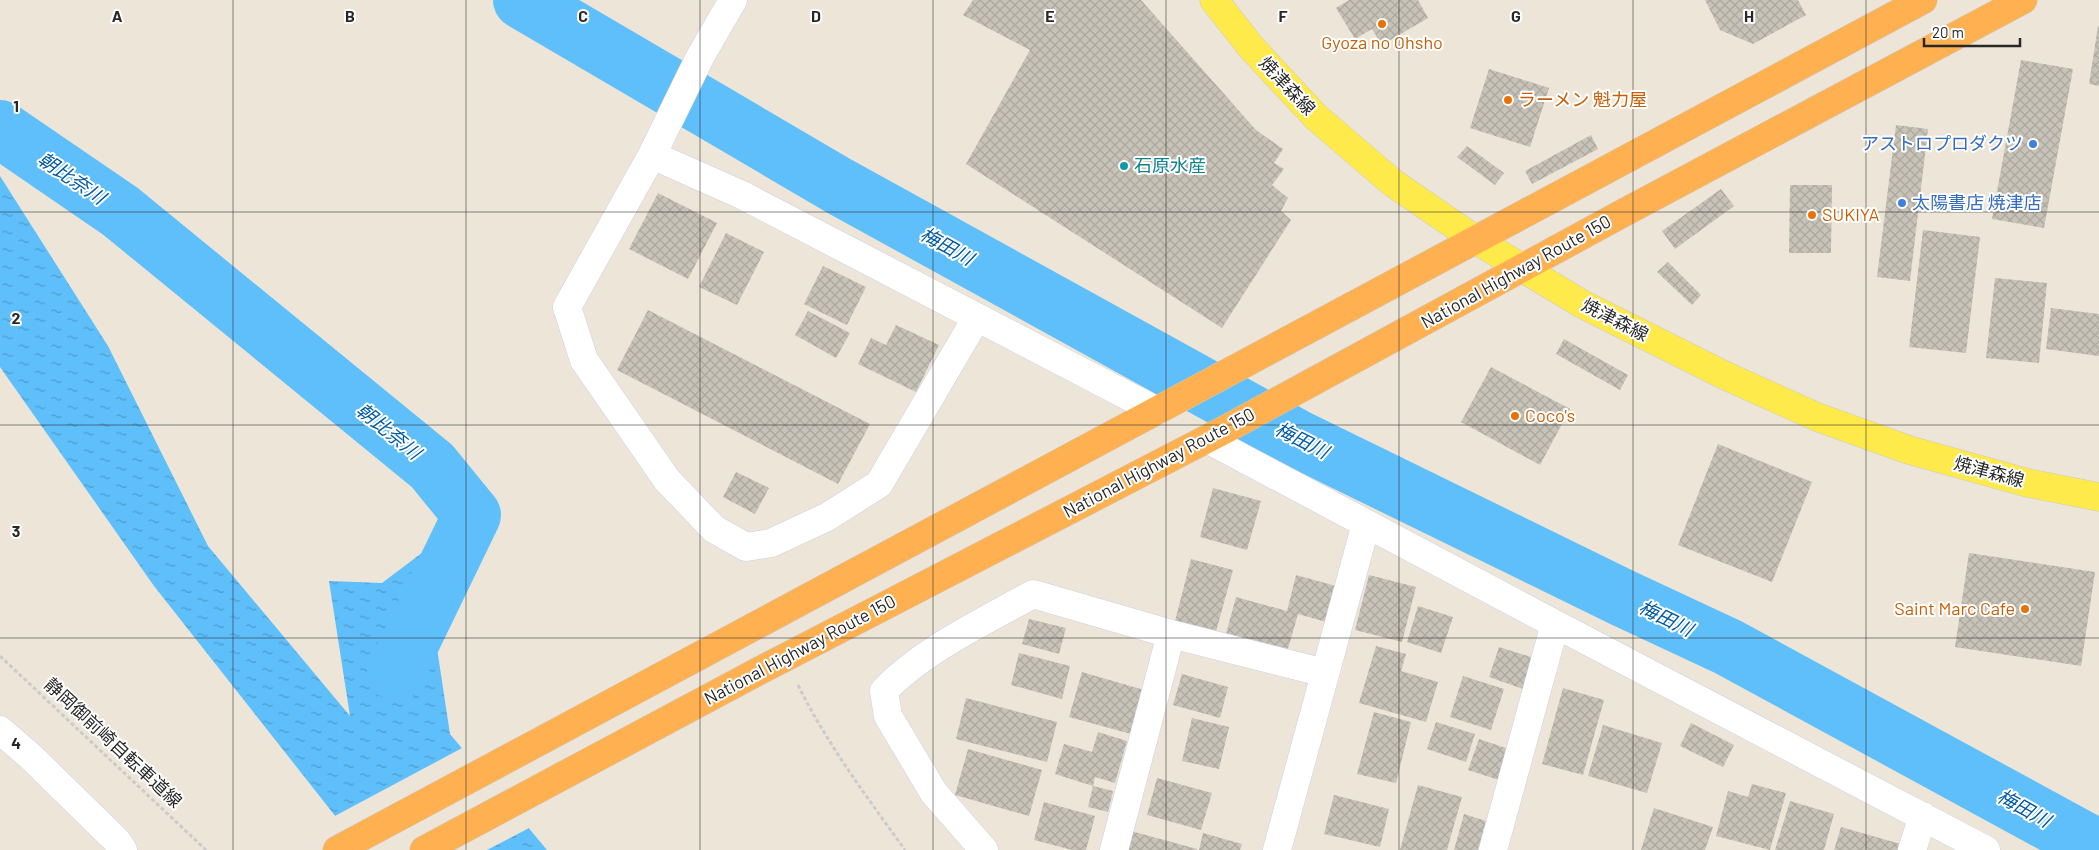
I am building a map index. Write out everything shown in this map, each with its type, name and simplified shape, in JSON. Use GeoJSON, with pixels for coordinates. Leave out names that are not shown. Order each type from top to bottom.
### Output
{"type":"FeatureCollection","features":[{"type":"Feature","properties":{"kind":"highway"},"geometry":{"type":"LineString","coordinates":[[337,850],[1923,0]]}},
{"type":"Feature","properties":{"kind":"highway","name":"National Highway Route 150"},"geometry":{"type":"LineString","coordinates":[[424,850],[757,672],[1216,434],[1625,212],[2023,0]]}},
{"type":"Feature","properties":{"kind":"main road","name":"焼津森線"},"geometry":{"type":"LineString","coordinates":[[1214,0],[1251,47],[1316,117],[1393,183],[1476,240],[1582,304],[1724,375],[1817,417],[1918,452],[2028,483],[2099,497]]}},
{"type":"Feature","properties":{"kind":"street"},"geometry":{"type":"LineString","coordinates":[[734,0],[700,57],[652,155],[567,307],[584,360],[667,480],[714,528],[746,547],[771,544],[827,517],[879,484],[978,317]]}},
{"type":"Feature","properties":{"kind":"street"},"geometry":{"type":"LineString","coordinates":[[652,155],[742,195],[978,317],[1167,406]]}},
{"type":"Feature","properties":{"kind":"street"},"geometry":{"type":"LineString","coordinates":[[1216,434],[1366,524],[1986,850]]}},
{"type":"Feature","properties":{"kind":"street"},"geometry":{"type":"LineString","coordinates":[[1277,850],[1366,524]]}},
{"type":"Feature","properties":{"kind":"street"},"geometry":{"type":"LineString","coordinates":[[984,850],[934,793],[888,716],[884,691],[896,678],[945,644],[1033,594],[1171,634],[1325,673]]}},
{"type":"Feature","properties":{"kind":"street"},"geometry":{"type":"LineString","coordinates":[[1496,849],[1555,624]]}},
{"type":"Feature","properties":{"kind":"street"},"geometry":{"type":"LineString","coordinates":[[1114,850],[1171,634]]}},
{"type":"Feature","properties":{"kind":"street"},"geometry":{"type":"LineString","coordinates":[[0,730],[30,756],[116,840],[123,850]]}},
{"type":"Feature","properties":{"kind":"street"},"geometry":{"type":"LineString","coordinates":[[1912,850],[1923,816]]}},
{"type":"Feature","properties":{"kind":"path","name":"静岡御前崎自転車道線"},"geometry":{"type":"LineString","coordinates":[[0,656],[206,850]]}},
{"type":"Feature","properties":{"kind":"path"},"geometry":{"type":"LineString","coordinates":[[795,679],[812,714],[905,850]]}},
{"type":"Feature","properties":{"kind":"water"},"geometry":{"type":"Polygon","coordinates":[[[0,176],[108,346],[208,546],[350,716],[329,581],[382,583],[472,515],[430,602],[450,734],[547,850],[362,850],[154,586],[0,367],[0,176]]]}},
{"type":"Feature","properties":{"kind":"pier"},"geometry":{"type":"Polygon","coordinates":[[[464,747],[531,827],[487,850],[359,850],[333,817],[464,747]]]}},
{"type":"Feature","properties":{"kind":"building","name":"石原水産"},"geometry":{"type":"Polygon","coordinates":[[[973,0],[1141,0],[1256,130],[1283,149],[1274,163],[1284,169],[1272,185],[1288,198],[1281,211],[1291,220],[1222,328],[966,164],[1030,50],[963,15],[973,0]]]}},
{"type":"Feature","properties":{"kind":"building","name":"Gyoza no Ohsho"},"geometry":{"type":"Polygon","coordinates":[[[1349,0],[1418,0],[1428,18],[1382,45],[1372,29],[1355,39],[1336,8],[1349,0]]]}},
{"type":"Feature","properties":{"kind":"building"},"geometry":{"type":"Polygon","coordinates":[[[1705,0],[1798,0],[1806,15],[1753,44],[1720,30],[1705,0]]]}},
{"type":"Feature","properties":{"kind":"building"},"geometry":{"type":"Polygon","coordinates":[[[2099,27],[2099,86],[2089,84],[2099,27]]]}},
{"type":"Feature","properties":{"kind":"building","name":"アストロプロダクツ"},"geometry":{"type":"Polygon","coordinates":[[[2021,60],[2073,69],[2044,228],[1992,219],[2021,60]]]}},
{"type":"Feature","properties":{"kind":"building"},"geometry":{"type":"Polygon","coordinates":[[[1489,69],[1549,88],[1530,147],[1470,128],[1489,69]]]}},
{"type":"Feature","properties":{"kind":"building","name":"太陽書店 焼津店"},"geometry":{"type":"Polygon","coordinates":[[[1896,125],[1928,129],[1910,281],[1877,277],[1896,125]]]}},
{"type":"Feature","properties":{"kind":"building"},"geometry":{"type":"Polygon","coordinates":[[[1591,135],[1598,149],[1532,184],[1525,171],[1591,135]]]}},
{"type":"Feature","properties":{"kind":"building"},"geometry":{"type":"Polygon","coordinates":[[[1467,146],[1504,173],[1495,185],[1457,157],[1467,146]]]}},
{"type":"Feature","properties":{"kind":"building"},"geometry":{"type":"Polygon","coordinates":[[[1790,185],[1832,185],[1831,253],[1789,253],[1790,185]]]}},
{"type":"Feature","properties":{"kind":"building"},"geometry":{"type":"Polygon","coordinates":[[[1721,189],[1734,206],[1675,249],[1662,231],[1721,189]]]}},
{"type":"Feature","properties":{"kind":"building"},"geometry":{"type":"Polygon","coordinates":[[[658,193],[717,223],[688,279],[629,249],[658,193]]]}},
{"type":"Feature","properties":{"kind":"building"},"geometry":{"type":"Polygon","coordinates":[[[1923,230],[1980,237],[1966,353],[1909,347],[1923,230]]]}},
{"type":"Feature","properties":{"kind":"building"},"geometry":{"type":"Polygon","coordinates":[[[726,233],[764,252],[737,305],[699,287],[726,233]]]}},
{"type":"Feature","properties":{"kind":"building"},"geometry":{"type":"Polygon","coordinates":[[[1668,262],[1701,295],[1692,305],[1657,272],[1668,262]]]}},
{"type":"Feature","properties":{"kind":"building"},"geometry":{"type":"Polygon","coordinates":[[[823,266],[866,287],[847,325],[804,304],[823,266]]]}},
{"type":"Feature","properties":{"kind":"building"},"geometry":{"type":"Polygon","coordinates":[[[1995,278],[2047,283],[2039,363],[1986,358],[1995,278]]]}},
{"type":"Feature","properties":{"kind":"building"},"geometry":{"type":"Polygon","coordinates":[[[2051,308],[2099,314],[2099,356],[2046,349],[2051,308]]]}},
{"type":"Feature","properties":{"kind":"building"},"geometry":{"type":"Polygon","coordinates":[[[648,310],[870,424],[838,484],[617,370],[648,310]]]}},
{"type":"Feature","properties":{"kind":"building"},"geometry":{"type":"Polygon","coordinates":[[[808,311],[850,333],[836,358],[795,335],[808,311]]]}},
{"type":"Feature","properties":{"kind":"building"},"geometry":{"type":"Polygon","coordinates":[[[896,325],[939,345],[916,392],[858,364],[871,338],[886,345],[896,325]]]}},
{"type":"Feature","properties":{"kind":"building"},"geometry":{"type":"Polygon","coordinates":[[[1564,339],[1628,375],[1620,390],[1556,354],[1564,339]]]}},
{"type":"Feature","properties":{"kind":"building","name":"Coco's"},"geometry":{"type":"Polygon","coordinates":[[[1491,367],[1570,409],[1540,465],[1461,422],[1491,367]]]}},
{"type":"Feature","properties":{"kind":"building"},"geometry":{"type":"Polygon","coordinates":[[[1718,444],[1812,482],[1772,582],[1678,545],[1718,444]]]}},
{"type":"Feature","properties":{"kind":"building"},"geometry":{"type":"Polygon","coordinates":[[[736,472],[769,488],[755,514],[723,497],[736,472]]]}},
{"type":"Feature","properties":{"kind":"building"},"geometry":{"type":"Polygon","coordinates":[[[1213,488],[1261,501],[1247,550],[1200,537],[1213,488]]]}},
{"type":"Feature","properties":{"kind":"building","name":"Saint Marc Cafe"},"geometry":{"type":"Polygon","coordinates":[[[1969,553],[2095,572],[2081,666],[1955,647],[1969,553]]]}},
{"type":"Feature","properties":{"kind":"building"},"geometry":{"type":"Polygon","coordinates":[[[1191,559],[1233,570],[1215,635],[1174,625],[1191,559]]]}},
{"type":"Feature","properties":{"kind":"building"},"geometry":{"type":"Polygon","coordinates":[[[1296,575],[1336,586],[1326,622],[1298,614],[1287,652],[1226,634],[1236,597],[1287,611],[1296,575]]]}},
{"type":"Feature","properties":{"kind":"building"},"geometry":{"type":"Polygon","coordinates":[[[1369,575],[1416,587],[1402,642],[1355,630],[1369,575]]]}},
{"type":"Feature","properties":{"kind":"building"},"geometry":{"type":"Polygon","coordinates":[[[1418,606],[1453,617],[1441,653],[1407,642],[1418,606]]]}},
{"type":"Feature","properties":{"kind":"building"},"geometry":{"type":"Polygon","coordinates":[[[1029,619],[1066,628],[1059,654],[1022,644],[1029,619]]]}},
{"type":"Feature","properties":{"kind":"building"},"geometry":{"type":"Polygon","coordinates":[[[1376,646],[1406,654],[1401,671],[1438,682],[1426,722],[1359,703],[1376,646]]]}},
{"type":"Feature","properties":{"kind":"building"},"geometry":{"type":"Polygon","coordinates":[[[1499,647],[1534,658],[1523,689],[1489,677],[1499,647]]]}},
{"type":"Feature","properties":{"kind":"building"},"geometry":{"type":"Polygon","coordinates":[[[1019,653],[1070,666],[1062,699],[1011,685],[1019,653]]]}},
{"type":"Feature","properties":{"kind":"building"},"geometry":{"type":"Polygon","coordinates":[[[1082,672],[1144,690],[1131,734],[1069,717],[1082,672]]]}},
{"type":"Feature","properties":{"kind":"building"},"geometry":{"type":"Polygon","coordinates":[[[1182,674],[1228,687],[1220,718],[1173,705],[1182,674]]]}},
{"type":"Feature","properties":{"kind":"building"},"geometry":{"type":"Polygon","coordinates":[[[1463,676],[1504,689],[1491,730],[1450,717],[1463,676]]]}},
{"type":"Feature","properties":{"kind":"building"},"geometry":{"type":"Polygon","coordinates":[[[1563,688],[1604,700],[1583,775],[1542,764],[1563,688]]]}},
{"type":"Feature","properties":{"kind":"building"},"geometry":{"type":"Polygon","coordinates":[[[966,698],[1057,722],[1047,762],[956,739],[966,698]]]}},
{"type":"Feature","properties":{"kind":"building"},"geometry":{"type":"Polygon","coordinates":[[[1374,712],[1411,722],[1396,783],[1357,774],[1374,712]]]}},
{"type":"Feature","properties":{"kind":"building"},"geometry":{"type":"Polygon","coordinates":[[[1192,718],[1229,727],[1219,769],[1182,761],[1192,718]]]}},
{"type":"Feature","properties":{"kind":"building"},"geometry":{"type":"Polygon","coordinates":[[[1436,722],[1475,734],[1466,762],[1427,749],[1436,722]]]}},
{"type":"Feature","properties":{"kind":"building"},"geometry":{"type":"Polygon","coordinates":[[[1691,723],[1734,745],[1723,767],[1680,746],[1691,723]]]}},
{"type":"Feature","properties":{"kind":"building"},"geometry":{"type":"Polygon","coordinates":[[[1603,725],[1662,743],[1647,793],[1588,776],[1603,725]]]}},
{"type":"Feature","properties":{"kind":"building"},"geometry":{"type":"Polygon","coordinates":[[[1098,732],[1127,741],[1115,783],[1095,777],[1093,786],[1055,774],[1064,744],[1092,752],[1098,732]]]}},
{"type":"Feature","properties":{"kind":"building"},"geometry":{"type":"Polygon","coordinates":[[[1479,739],[1509,749],[1499,780],[1468,770],[1479,739]]]}},
{"type":"Feature","properties":{"kind":"building"},"geometry":{"type":"Polygon","coordinates":[[[968,749],[1042,770],[1029,816],[955,795],[968,749]]]}},
{"type":"Feature","properties":{"kind":"building"},"geometry":{"type":"Polygon","coordinates":[[[1157,778],[1212,793],[1201,830],[1147,815],[1157,778]]]}},
{"type":"Feature","properties":{"kind":"building"},"geometry":{"type":"Polygon","coordinates":[[[1752,784],[1786,793],[1770,850],[1716,836],[1728,791],[1748,797],[1752,784]]]}},
{"type":"Feature","properties":{"kind":"building"},"geometry":{"type":"Polygon","coordinates":[[[1418,785],[1462,797],[1447,850],[1400,850],[1418,785]]]}},
{"type":"Feature","properties":{"kind":"building"},"geometry":{"type":"Polygon","coordinates":[[[1093,786],[1113,791],[1108,812],[1088,807],[1093,786]]]}},
{"type":"Feature","properties":{"kind":"building"},"geometry":{"type":"Polygon","coordinates":[[[1334,795],[1389,809],[1380,847],[1324,834],[1334,795]]]}},
{"type":"Feature","properties":{"kind":"building"},"geometry":{"type":"Polygon","coordinates":[[[1790,801],[1834,814],[1824,850],[1775,850],[1790,801]]]}},
{"type":"Feature","properties":{"kind":"building"},"geometry":{"type":"Polygon","coordinates":[[[1044,802],[1095,816],[1086,850],[1072,850],[1034,840],[1044,802]]]}},
{"type":"Feature","properties":{"kind":"building"},"geometry":{"type":"Polygon","coordinates":[[[1654,808],[1713,827],[1705,850],[1641,850],[1654,808]]]}},
{"type":"Feature","properties":{"kind":"building"},"geometry":{"type":"Polygon","coordinates":[[[1464,814],[1486,821],[1478,850],[1454,850],[1464,814]]]}},
{"type":"Feature","properties":{"kind":"building"},"geometry":{"type":"Polygon","coordinates":[[[1841,827],[1904,845],[1903,850],[1834,850],[1841,827]]]}},
{"type":"Feature","properties":{"kind":"building"},"geometry":{"type":"Polygon","coordinates":[[[1131,831],[1197,849],[1197,850],[1125,850],[1131,831]]]}},
{"type":"Feature","properties":{"kind":"building"},"geometry":{"type":"Polygon","coordinates":[[[1203,833],[1242,844],[1240,850],[1199,850],[1203,833]]]}},
{"type":"Feature","properties":{"kind":"waterway","name":"梅田川"},"geometry":{"type":"LineString","coordinates":[[522,0],[839,186],[1296,438],[1623,598],[1728,647],[2099,849]]}},
{"type":"Feature","properties":{"kind":"waterway","name":"朝比奈川"},"geometry":{"type":"LineString","coordinates":[[0,129],[120,211],[432,466],[472,515],[396,672]]}},
{"type":"Feature","properties":{"kind":"place","name":"Gyoza no Ohsho"},"geometry":{"type":"Point","coordinates":[1382,24]}},
{"type":"Feature","properties":{"kind":"place","name":"ラーメン 魁力屋"},"geometry":{"type":"Point","coordinates":[1508,100]}},
{"type":"Feature","properties":{"kind":"place","name":"アストロプロダクツ"},"geometry":{"type":"Point","coordinates":[2033,144]}},
{"type":"Feature","properties":{"kind":"place","name":"石原水産"},"geometry":{"type":"Point","coordinates":[1124,166]}},
{"type":"Feature","properties":{"kind":"place","name":"太陽書店 焼津店"},"geometry":{"type":"Point","coordinates":[1902,203]}},
{"type":"Feature","properties":{"kind":"place","name":"SUKIYA"},"geometry":{"type":"Point","coordinates":[1812,215]}},
{"type":"Feature","properties":{"kind":"place","name":"Coco's"},"geometry":{"type":"Point","coordinates":[1515,416]}},
{"type":"Feature","properties":{"kind":"place","name":"Saint Marc Cafe"},"geometry":{"type":"Point","coordinates":[2025,609]}}]}
